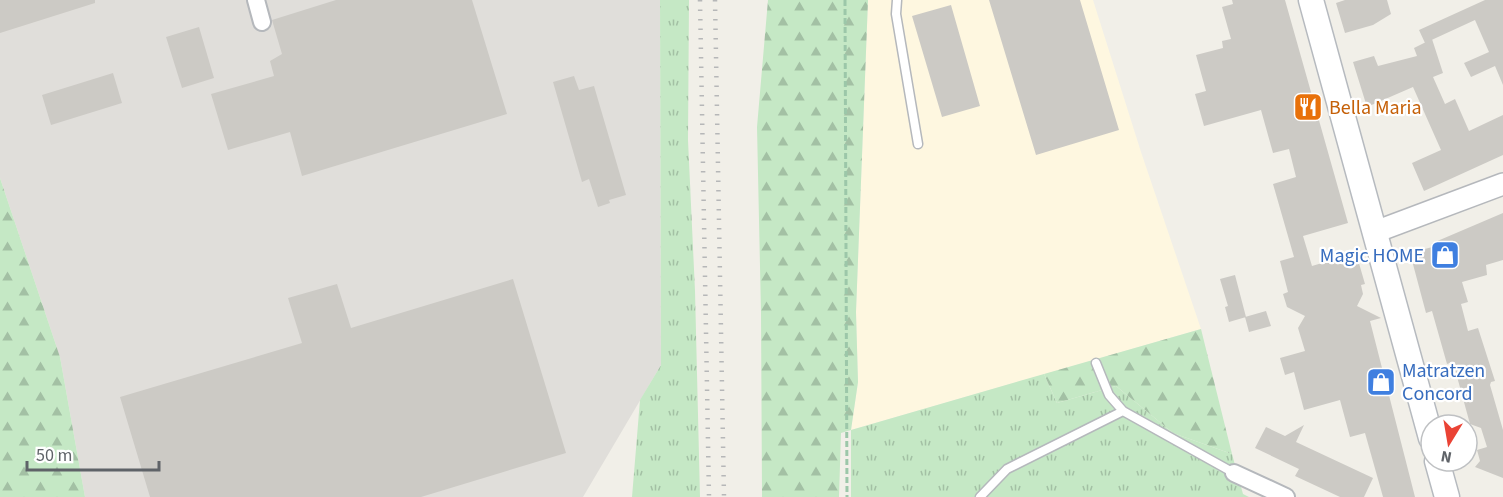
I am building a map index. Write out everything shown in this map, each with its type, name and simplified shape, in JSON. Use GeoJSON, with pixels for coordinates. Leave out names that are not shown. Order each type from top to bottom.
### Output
{"type":"FeatureCollection","features":[{"type":"Feature","properties":{"kind":"main road"},"geometry":{"type":"LineString","coordinates":[[1311,0],[1424,413]]}},
{"type":"Feature","properties":{"kind":"main road"},"geometry":{"type":"LineString","coordinates":[[1440,473],[1447,497]]}},
{"type":"Feature","properties":{"kind":"street"},"geometry":{"type":"LineString","coordinates":[[256,0],[262,22]]}},
{"type":"Feature","properties":{"kind":"street"},"geometry":{"type":"LineString","coordinates":[[1375,232],[1503,184]]}},
{"type":"Feature","properties":{"kind":"street"},"geometry":{"type":"LineString","coordinates":[[1234,473],[1286,497]]}},
{"type":"Feature","properties":{"kind":"lane"},"geometry":{"type":"LineString","coordinates":[[897,0],[896,14],[918,144]]}},
{"type":"Feature","properties":{"kind":"lane"},"geometry":{"type":"LineString","coordinates":[[1096,363],[1109,395],[1123,411],[1234,473]]}},
{"type":"Feature","properties":{"kind":"lane"},"geometry":{"type":"LineString","coordinates":[[980,497],[1007,469],[1123,411]]}},
{"type":"Feature","properties":{"kind":"path"},"geometry":{"type":"LineString","coordinates":[[845,0],[847,497]]}},
{"type":"Feature","properties":{"kind":"shaded area"},"geometry":{"type":"Polygon","coordinates":[[[0,0],[660,0],[661,365],[583,497],[85,497],[60,357],[0,178],[0,0]]]}},
{"type":"Feature","properties":{"kind":"shaded area"},"geometry":{"type":"Polygon","coordinates":[[[868,0],[1093,0],[1141,152],[1201,329],[851,430],[858,382],[856,312],[868,0]]]}},
{"type":"Feature","properties":{"kind":"green space"},"geometry":{"type":"Polygon","coordinates":[[[660,0],[689,0],[688,140],[695,291],[700,497],[632,497],[640,400],[661,365],[660,0]]]}},
{"type":"Feature","properties":{"kind":"green space"},"geometry":{"type":"Polygon","coordinates":[[[768,0],[868,0],[856,312],[858,382],[851,430],[841,433],[839,497],[762,497],[757,127],[768,0]]]}},
{"type":"Feature","properties":{"kind":"green space"},"geometry":{"type":"Polygon","coordinates":[[[0,178],[60,357],[85,497],[0,497],[0,178]]]}},
{"type":"Feature","properties":{"kind":"green space"},"geometry":{"type":"Polygon","coordinates":[[[1201,329],[1232,454],[1173,433],[1116,386],[1057,403],[1044,374],[1201,329]]]}},
{"type":"Feature","properties":{"kind":"green space"},"geometry":{"type":"Polygon","coordinates":[[[1044,374],[1057,403],[1116,386],[1173,433],[1232,454],[1243,494],[1249,497],[851,497],[851,430],[1044,374]]]}},
{"type":"Feature","properties":{"kind":"building"},"geometry":{"type":"Polygon","coordinates":[[[0,0],[95,0],[95,3],[0,33],[0,0]]]}},
{"type":"Feature","properties":{"kind":"building"},"geometry":{"type":"Polygon","coordinates":[[[336,0],[472,0],[507,114],[302,176],[290,132],[228,150],[211,94],[274,76],[270,61],[282,54],[272,20],[336,0]]]}},
{"type":"Feature","properties":{"kind":"building"},"geometry":{"type":"Polygon","coordinates":[[[989,0],[1080,0],[1119,130],[1036,155],[989,0]]]}},
{"type":"Feature","properties":{"kind":"building"},"geometry":{"type":"Polygon","coordinates":[[[1232,0],[1285,0],[1348,223],[1303,236],[1312,266],[1356,253],[1365,284],[1361,285],[1363,294],[1357,306],[1381,318],[1370,321],[1415,497],[1383,497],[1365,433],[1350,437],[1340,400],[1304,410],[1294,372],[1285,375],[1280,358],[1305,351],[1298,328],[1305,316],[1287,307],[1283,294],[1288,292],[1280,261],[1294,257],[1273,184],[1296,177],[1289,149],[1273,153],[1261,110],[1204,126],[1195,94],[1206,91],[1196,55],[1223,48],[1222,41],[1231,39],[1222,7],[1233,4],[1232,0]]]}},
{"type":"Feature","properties":{"kind":"building"},"geometry":{"type":"Polygon","coordinates":[[[1345,0],[1387,0],[1391,14],[1373,25],[1345,33],[1336,3],[1345,0]]]}},
{"type":"Feature","properties":{"kind":"building"},"geometry":{"type":"Polygon","coordinates":[[[1485,0],[1503,0],[1503,85],[1495,66],[1471,77],[1464,63],[1489,52],[1475,20],[1425,43],[1419,30],[1485,0]]]}},
{"type":"Feature","properties":{"kind":"building"},"geometry":{"type":"Polygon","coordinates":[[[951,5],[980,106],[942,117],[912,16],[951,5]]]}},
{"type":"Feature","properties":{"kind":"building"},"geometry":{"type":"Polygon","coordinates":[[[199,27],[214,78],[182,88],[166,37],[199,27]]]}},
{"type":"Feature","properties":{"kind":"building"},"geometry":{"type":"Polygon","coordinates":[[[1432,39],[1443,73],[1433,77],[1445,104],[1455,99],[1469,131],[1503,115],[1503,155],[1424,191],[1412,163],[1441,150],[1413,87],[1367,107],[1353,62],[1374,56],[1378,66],[1417,56],[1414,48],[1432,39]]]}},
{"type":"Feature","properties":{"kind":"building"},"geometry":{"type":"Polygon","coordinates":[[[113,73],[122,103],[51,125],[42,95],[113,73]]]}},
{"type":"Feature","properties":{"kind":"building"},"geometry":{"type":"Polygon","coordinates":[[[574,76],[579,90],[594,86],[626,195],[609,200],[610,203],[598,207],[589,179],[582,182],[553,82],[574,76]]]}},
{"type":"Feature","properties":{"kind":"building"},"geometry":{"type":"Polygon","coordinates":[[[1503,213],[1503,260],[1486,265],[1487,275],[1462,282],[1468,302],[1461,304],[1468,331],[1478,328],[1495,381],[1490,385],[1503,430],[1503,478],[1479,469],[1479,449],[1487,447],[1479,427],[1479,413],[1467,413],[1453,362],[1447,364],[1432,311],[1426,313],[1410,253],[1436,246],[1435,242],[1503,213]]]}},
{"type":"Feature","properties":{"kind":"building"},"geometry":{"type":"Polygon","coordinates":[[[1235,275],[1246,317],[1229,322],[1225,307],[1228,306],[1220,279],[1235,275]]]}},
{"type":"Feature","properties":{"kind":"building"},"geometry":{"type":"Polygon","coordinates":[[[513,279],[566,453],[421,497],[150,497],[120,397],[302,343],[288,298],[337,284],[351,328],[513,279]]]}},
{"type":"Feature","properties":{"kind":"building"},"geometry":{"type":"Polygon","coordinates":[[[1266,311],[1271,326],[1249,332],[1245,317],[1266,311]]]}},
{"type":"Feature","properties":{"kind":"building"},"geometry":{"type":"Polygon","coordinates":[[[1304,425],[1296,442],[1373,478],[1364,497],[1340,497],[1295,476],[1299,469],[1255,448],[1266,427],[1285,436],[1304,425]]]}},
{"type":"Feature","properties":{"kind":"railway"},"geometry":{"type":"LineString","coordinates":[[700,0],[709,497]]}},
{"type":"Feature","properties":{"kind":"railway"},"geometry":{"type":"LineString","coordinates":[[715,0],[724,497]]}},
{"type":"Feature","properties":{"kind":"place","name":"Bella Maria"},"geometry":{"type":"Point","coordinates":[1308,107]}},
{"type":"Feature","properties":{"kind":"place","name":"Magic HOME"},"geometry":{"type":"Point","coordinates":[1445,255]}},
{"type":"Feature","properties":{"kind":"place","name":"Matratzen Concord"},"geometry":{"type":"Point","coordinates":[1381,382]}}]}
